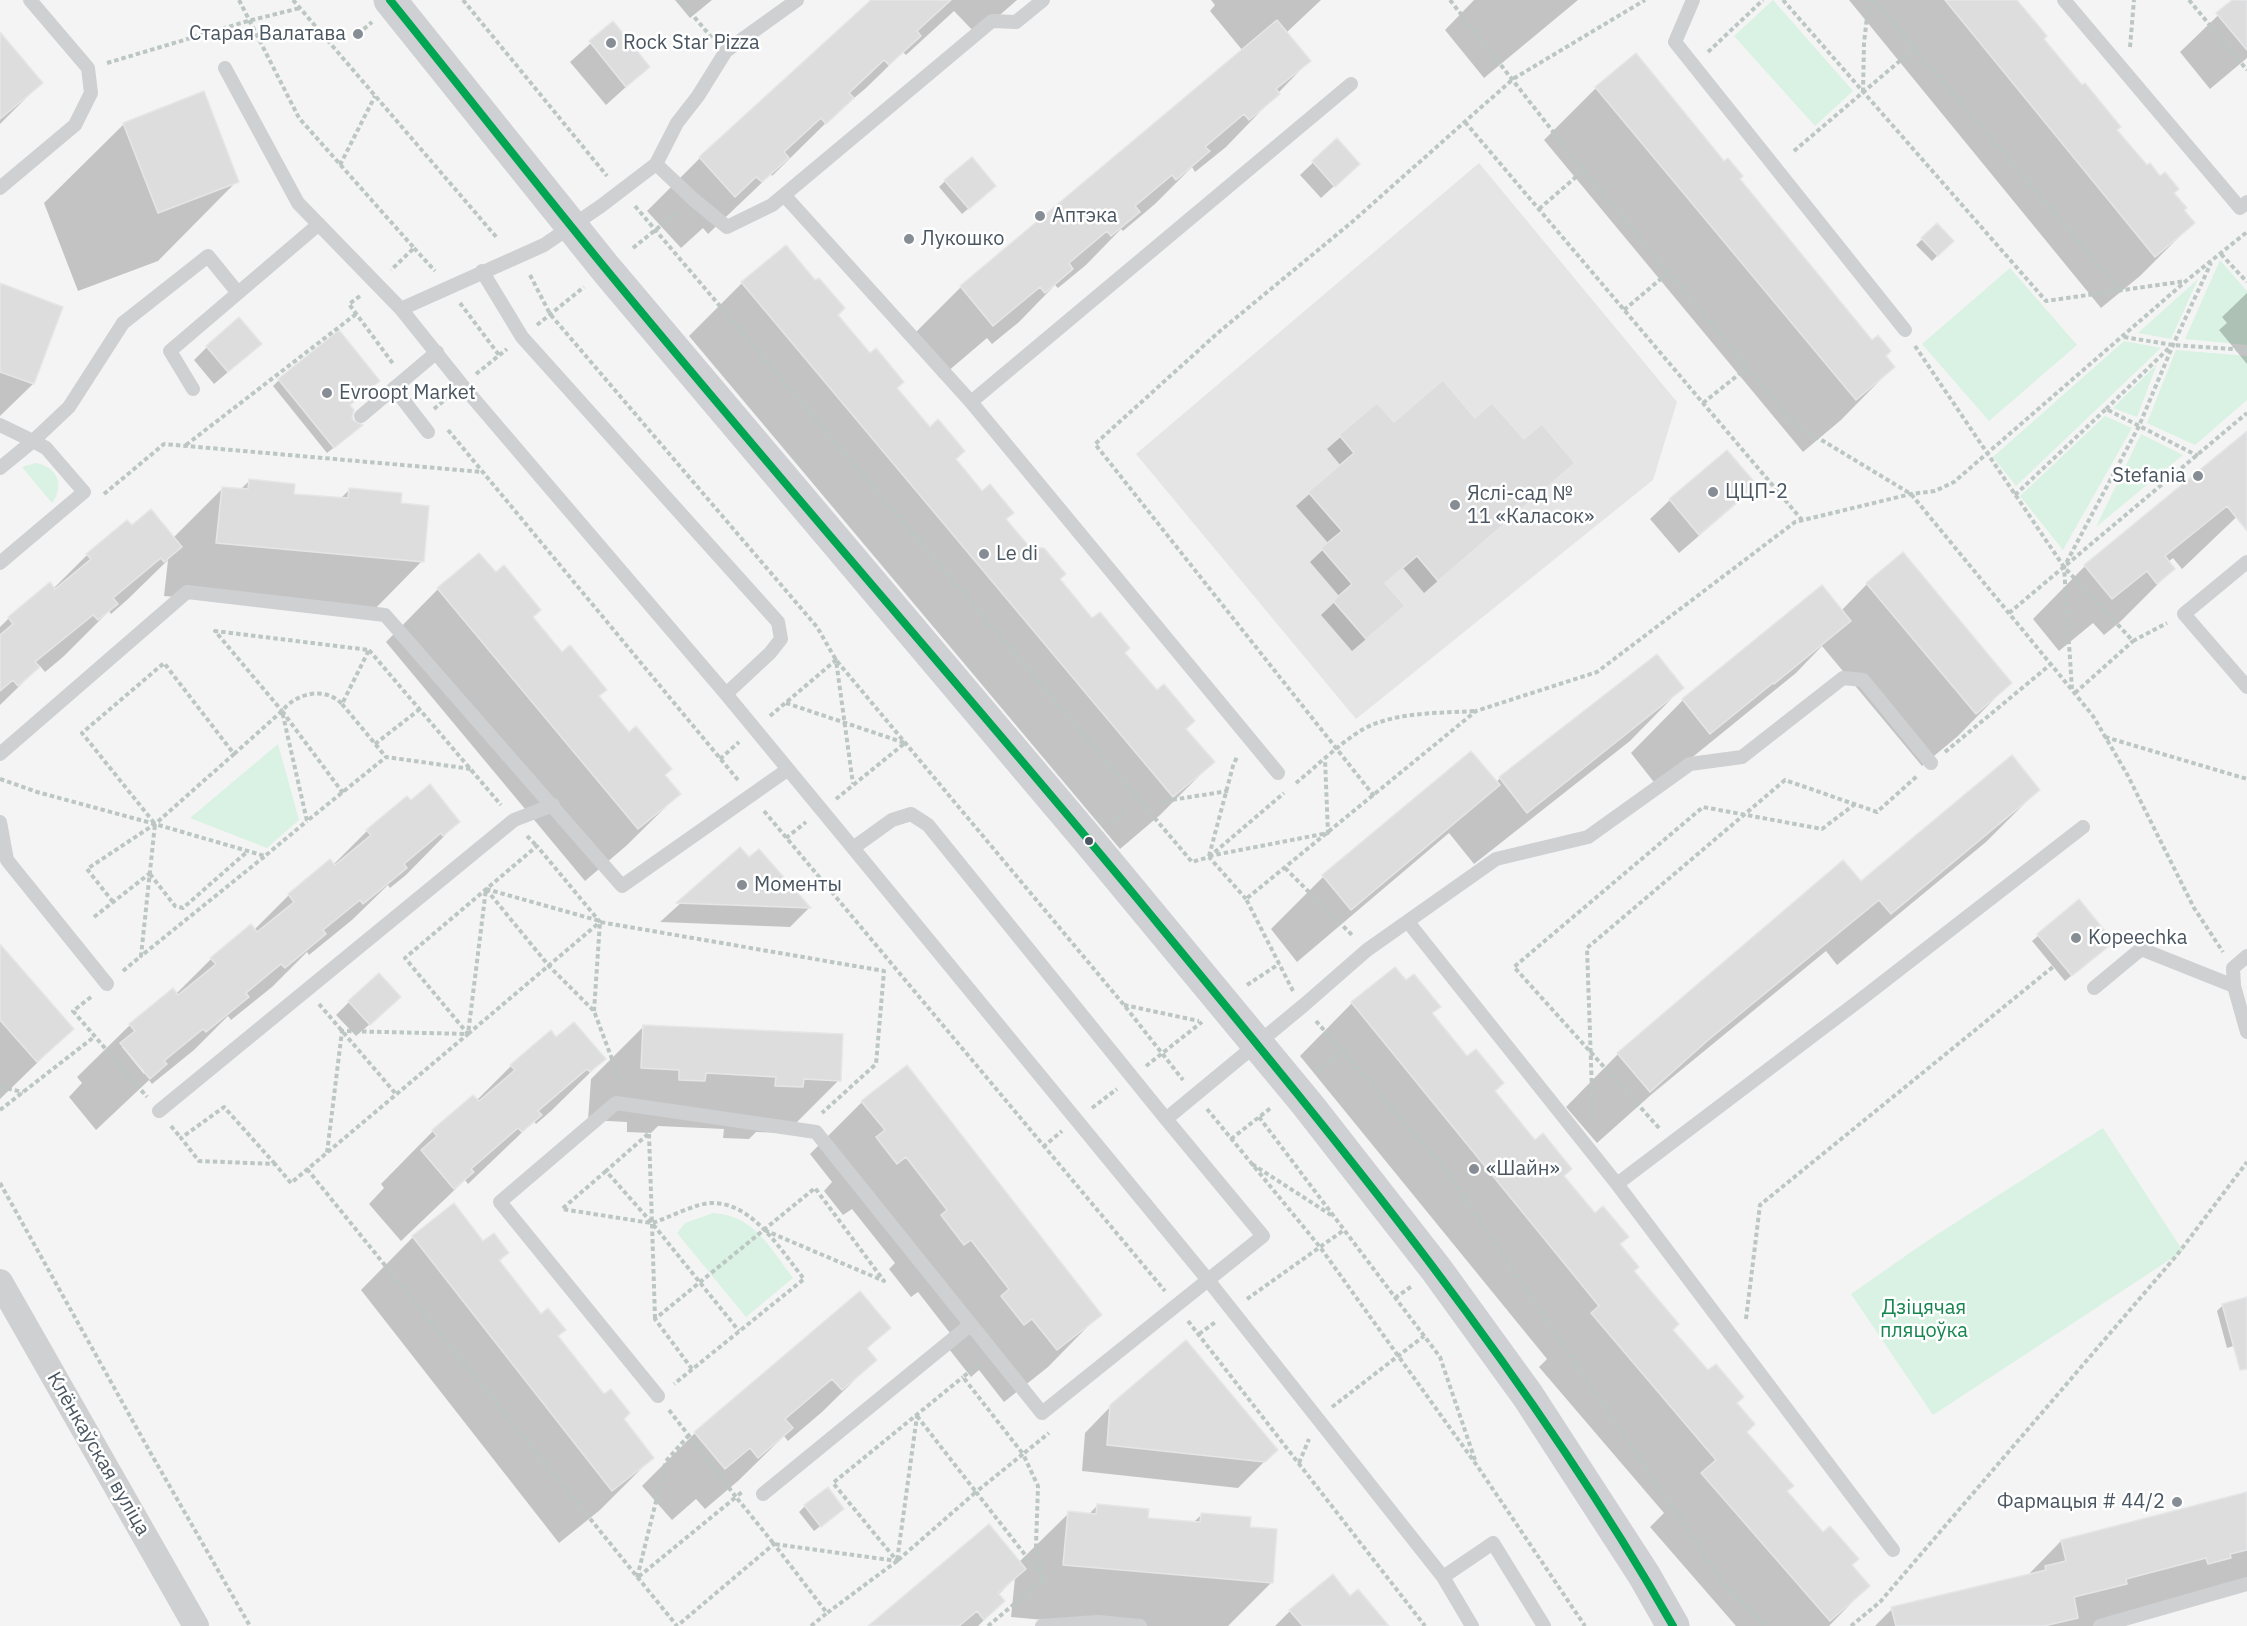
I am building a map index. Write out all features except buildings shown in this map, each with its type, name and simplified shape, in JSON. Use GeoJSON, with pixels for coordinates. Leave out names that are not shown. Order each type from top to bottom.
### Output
{"type":"FeatureCollection","features":[{"type":"Feature","properties":{"kind":"main road"},"geometry":{"type":"LineString","coordinates":[[390,0],[571,226],[1090,842],[1307,1104],[1436,1269],[1528,1396],[1644,1575],[1673,1626]]}},
{"type":"Feature","properties":{"kind":"street","name":"Клёнкаўская вуліца"},"geometry":{"type":"LineString","coordinates":[[0,1282],[196,1626]]}},
{"type":"Feature","properties":{"kind":"lane"},"geometry":{"type":"LineString","coordinates":[[0,188],[75,125],[91,93],[88,68],[30,0]]}},
{"type":"Feature","properties":{"kind":"lane"},"geometry":{"type":"LineString","coordinates":[[401,309],[544,245],[601,206],[656,164],[677,123],[698,96],[726,51],[797,0]]}},
{"type":"Feature","properties":{"kind":"lane"},"geometry":{"type":"LineString","coordinates":[[656,164],[727,227],[772,205],[992,21],[1016,22],[1042,0]]}},
{"type":"Feature","properties":{"kind":"lane"},"geometry":{"type":"LineString","coordinates":[[1693,0],[1676,42],[1905,330]]}},
{"type":"Feature","properties":{"kind":"lane"},"geometry":{"type":"LineString","coordinates":[[2064,0],[2240,208],[2247,202]]}},
{"type":"Feature","properties":{"kind":"lane"},"geometry":{"type":"LineString","coordinates":[[225,68],[298,203],[401,309],[462,385],[726,694],[1208,1280],[1443,1577],[1472,1626]]}},
{"type":"Feature","properties":{"kind":"lane"},"geometry":{"type":"LineString","coordinates":[[971,402],[1351,84]]}},
{"type":"Feature","properties":{"kind":"lane"},"geometry":{"type":"LineString","coordinates":[[784,195],[971,402],[1278,773]]}},
{"type":"Feature","properties":{"kind":"lane"},"geometry":{"type":"LineString","coordinates":[[193,389],[170,351],[319,224]]}},
{"type":"Feature","properties":{"kind":"lane"},"geometry":{"type":"LineString","coordinates":[[0,468],[69,407],[123,322],[208,256],[238,293]]}},
{"type":"Feature","properties":{"kind":"lane"},"geometry":{"type":"LineString","coordinates":[[482,271],[522,337],[778,622],[781,639],[770,653],[726,694]]}},
{"type":"Feature","properties":{"kind":"lane"},"geometry":{"type":"LineString","coordinates":[[361,416],[437,352]]}},
{"type":"Feature","properties":{"kind":"lane"},"geometry":{"type":"LineString","coordinates":[[400,384],[428,432]]}},
{"type":"Feature","properties":{"kind":"lane"},"geometry":{"type":"LineString","coordinates":[[0,425],[46,448],[84,492],[0,563]]}},
{"type":"Feature","properties":{"kind":"lane"},"geometry":{"type":"LineString","coordinates":[[2247,562],[2184,614],[2247,687]]}},
{"type":"Feature","properties":{"kind":"lane"},"geometry":{"type":"LineString","coordinates":[[0,754],[187,592],[385,615],[622,886],[787,770]]}},
{"type":"Feature","properties":{"kind":"lane"},"geometry":{"type":"LineString","coordinates":[[1166,1119],[1367,950],[1496,860],[1588,837],[1690,764],[1742,757],[1843,678],[1863,680],[1931,763]]}},
{"type":"Feature","properties":{"kind":"lane"},"geometry":{"type":"LineString","coordinates":[[159,1111],[514,820],[553,805]]}},
{"type":"Feature","properties":{"kind":"lane"},"geometry":{"type":"LineString","coordinates":[[658,1396],[500,1202],[616,1103],[816,1132],[1042,1413],[1263,1236],[928,825],[911,814],[892,820],[853,848]]}},
{"type":"Feature","properties":{"kind":"lane"},"geometry":{"type":"LineString","coordinates":[[0,822],[7,860],[107,984]]}},
{"type":"Feature","properties":{"kind":"lane"},"geometry":{"type":"LineString","coordinates":[[1617,1184],[2084,827]]}},
{"type":"Feature","properties":{"kind":"lane"},"geometry":{"type":"LineString","coordinates":[[1408,922],[1617,1184],[1893,1550]]}},
{"type":"Feature","properties":{"kind":"lane"},"geometry":{"type":"LineString","coordinates":[[2094,988],[2141,949],[2234,986]]}},
{"type":"Feature","properties":{"kind":"lane"},"geometry":{"type":"LineString","coordinates":[[2247,956],[2233,968],[2234,986],[2247,1032]]}},
{"type":"Feature","properties":{"kind":"lane"},"geometry":{"type":"LineString","coordinates":[[763,1494],[970,1325]]}},
{"type":"Feature","properties":{"kind":"lane"},"geometry":{"type":"LineString","coordinates":[[1443,1577],[1493,1543],[1544,1626]]}},
{"type":"Feature","properties":{"kind":"lane"},"geometry":{"type":"LineString","coordinates":[[2100,1626],[2247,1584]]}},
{"type":"Feature","properties":{"kind":"lane"},"geometry":{"type":"LineString","coordinates":[[1042,1626],[1098,1622],[1140,1626]]}},
{"type":"Feature","properties":{"kind":"path"},"geometry":{"type":"LineString","coordinates":[[238,0],[299,118],[414,248],[350,304],[400,384],[432,411],[584,287]]}},
{"type":"Feature","properties":{"kind":"path"},"geometry":{"type":"LineString","coordinates":[[293,0],[498,239]]}},
{"type":"Feature","properties":{"kind":"path"},"geometry":{"type":"LineString","coordinates":[[463,0],[610,179]]}},
{"type":"Feature","properties":{"kind":"path"},"geometry":{"type":"LineString","coordinates":[[680,0],[726,51]]}},
{"type":"Feature","properties":{"kind":"path"},"geometry":{"type":"LineString","coordinates":[[1450,0],[1584,170],[1796,424],[1911,494],[2073,691],[2093,716],[2127,774],[2194,908],[2233,968]]}},
{"type":"Feature","properties":{"kind":"path"},"geometry":{"type":"LineString","coordinates":[[1374,796],[1095,444],[1220,331],[1352,222],[1513,79],[1645,0]]}},
{"type":"Feature","properties":{"kind":"path"},"geometry":{"type":"LineString","coordinates":[[1694,65],[1763,0]]}},
{"type":"Feature","properties":{"kind":"path"},"geometry":{"type":"LineString","coordinates":[[1783,0],[2046,301],[2186,281]]}},
{"type":"Feature","properties":{"kind":"path"},"geometry":{"type":"LineString","coordinates":[[1863,92],[1864,43],[1869,0]]}},
{"type":"Feature","properties":{"kind":"path"},"geometry":{"type":"LineString","coordinates":[[1874,0],[2119,290]]}},
{"type":"Feature","properties":{"kind":"path"},"geometry":{"type":"LineString","coordinates":[[2127,74],[2134,0]]}},
{"type":"Feature","properties":{"kind":"path"},"geometry":{"type":"LineString","coordinates":[[2189,0],[2247,70]]}},
{"type":"Feature","properties":{"kind":"path"},"geometry":{"type":"LineString","coordinates":[[2193,5],[2199,0]]}},
{"type":"Feature","properties":{"kind":"path"},"geometry":{"type":"LineString","coordinates":[[88,68],[300,8]]}},
{"type":"Feature","properties":{"kind":"path"},"geometry":{"type":"LineString","coordinates":[[1794,152],[1915,48]]}},
{"type":"Feature","properties":{"kind":"path"},"geometry":{"type":"LineString","coordinates":[[340,165],[375,96]]}},
{"type":"Feature","properties":{"kind":"path"},"geometry":{"type":"LineString","coordinates":[[1466,122],[1802,520]]}},
{"type":"Feature","properties":{"kind":"path"},"geometry":{"type":"LineString","coordinates":[[1539,209],[1584,170]]}},
{"type":"Feature","properties":{"kind":"path"},"geometry":{"type":"LineString","coordinates":[[633,248],[693,199]]}},
{"type":"Feature","properties":{"kind":"path"},"geometry":{"type":"LineString","coordinates":[[633,204],[1192,862],[1328,833]]}},
{"type":"Feature","properties":{"kind":"path"},"geometry":{"type":"LineString","coordinates":[[1209,857],[1336,749],[1372,724],[1409,715],[1476,711],[1597,672],[1795,522],[1911,494],[1935,491],[1954,482],[2186,281],[2247,232]]}},
{"type":"Feature","properties":{"kind":"path"},"geometry":{"type":"LineString","coordinates":[[2221,254],[2247,282]]}},
{"type":"Feature","properties":{"kind":"path"},"geometry":{"type":"LineString","coordinates":[[2073,691],[2064,567],[2139,426],[2212,260]]}},
{"type":"Feature","properties":{"kind":"path"},"geometry":{"type":"LineString","coordinates":[[1624,310],[1669,272]]}},
{"type":"Feature","properties":{"kind":"path"},"geometry":{"type":"LineString","coordinates":[[530,274],[550,314],[817,627],[836,660],[1124,1005],[1161,1055],[1320,1247],[1478,1467],[1585,1626]]}},
{"type":"Feature","properties":{"kind":"path"},"geometry":{"type":"LineString","coordinates":[[186,446],[356,314]]}},
{"type":"Feature","properties":{"kind":"path"},"geometry":{"type":"LineString","coordinates":[[1905,330],[2064,567],[2133,641]]}},
{"type":"Feature","properties":{"kind":"path"},"geometry":{"type":"LineString","coordinates":[[2124,336],[2173,345],[2247,350]]}},
{"type":"Feature","properties":{"kind":"path"},"geometry":{"type":"LineString","coordinates":[[2015,495],[2173,345]]}},
{"type":"Feature","properties":{"kind":"path"},"geometry":{"type":"LineString","coordinates":[[1703,403],[1748,367]]}},
{"type":"Feature","properties":{"kind":"path"},"geometry":{"type":"LineString","coordinates":[[2106,409],[2198,456]]}},
{"type":"Feature","properties":{"kind":"path"},"geometry":{"type":"LineString","coordinates":[[2009,613],[2247,413]]}},
{"type":"Feature","properties":{"kind":"path"},"geometry":{"type":"LineString","coordinates":[[447,428],[1177,1306],[1425,1626]]}},
{"type":"Feature","properties":{"kind":"path"},"geometry":{"type":"LineString","coordinates":[[100,497],[164,444],[483,472]]}},
{"type":"Feature","properties":{"kind":"path"},"geometry":{"type":"LineString","coordinates":[[2073,691],[2133,641],[2184,614]]}},
{"type":"Feature","properties":{"kind":"path"},"geometry":{"type":"LineString","coordinates":[[343,793],[282,711],[215,631],[369,650],[600,922],[594,1011],[621,1083],[632,1084]]}},
{"type":"Feature","properties":{"kind":"path"},"geometry":{"type":"LineString","coordinates":[[342,704],[369,650]]}},
{"type":"Feature","properties":{"kind":"path"},"geometry":{"type":"LineString","coordinates":[[720,759],[836,660]]}},
{"type":"Feature","properties":{"kind":"path"},"geometry":{"type":"LineString","coordinates":[[836,660],[853,785]]}},
{"type":"Feature","properties":{"kind":"path"},"geometry":{"type":"LineString","coordinates":[[234,754],[164,663],[82,733],[155,824],[141,956],[386,757]]}},
{"type":"Feature","properties":{"kind":"path"},"geometry":{"type":"LineString","coordinates":[[1594,1155],[1587,948],[1785,780],[1877,812],[1931,763],[2051,664]]}},
{"type":"Feature","properties":{"kind":"path"},"geometry":{"type":"LineString","coordinates":[[114,902],[87,869],[155,824],[293,700],[314,693],[330,695],[342,704],[386,757],[471,769]]}},
{"type":"Feature","properties":{"kind":"path"},"geometry":{"type":"LineString","coordinates":[[786,703],[905,743]]}},
{"type":"Feature","properties":{"kind":"path"},"geometry":{"type":"LineString","coordinates":[[375,744],[420,709]]}},
{"type":"Feature","properties":{"kind":"path"},"geometry":{"type":"LineString","coordinates":[[282,711],[307,821]]}},
{"type":"Feature","properties":{"kind":"path"},"geometry":{"type":"LineString","coordinates":[[1246,899],[1476,711]]}},
{"type":"Feature","properties":{"kind":"path"},"geometry":{"type":"LineString","coordinates":[[1209,857],[1233,766],[1247,736]]}},
{"type":"Feature","properties":{"kind":"path"},"geometry":{"type":"LineString","coordinates":[[2105,737],[2247,779]]}},
{"type":"Feature","properties":{"kind":"path"},"geometry":{"type":"LineString","coordinates":[[786,838],[905,743]]}},
{"type":"Feature","properties":{"kind":"path"},"geometry":{"type":"LineString","coordinates":[[1325,759],[1328,833]]}},
{"type":"Feature","properties":{"kind":"path"},"geometry":{"type":"LineString","coordinates":[[0,779],[37,792],[265,856]]}},
{"type":"Feature","properties":{"kind":"path"},"geometry":{"type":"LineString","coordinates":[[1165,801],[1228,791]]}},
{"type":"Feature","properties":{"kind":"path"},"geometry":{"type":"LineString","coordinates":[[1672,1142],[1514,967],[1703,807],[1822,829],[1855,804]]}},
{"type":"Feature","properties":{"kind":"path"},"geometry":{"type":"LineString","coordinates":[[468,1034],[405,958],[537,846]]}},
{"type":"Feature","properties":{"kind":"path"},"geometry":{"type":"LineString","coordinates":[[149,874],[175,906],[183,908],[248,851]]}},
{"type":"Feature","properties":{"kind":"path"},"geometry":{"type":"LineString","coordinates":[[1209,857],[1246,899],[1295,994]]}},
{"type":"Feature","properties":{"kind":"path"},"geometry":{"type":"LineString","coordinates":[[1285,868],[1367,950]]}},
{"type":"Feature","properties":{"kind":"path"},"geometry":{"type":"LineString","coordinates":[[94,917],[149,874]]}},
{"type":"Feature","properties":{"kind":"path"},"geometry":{"type":"LineString","coordinates":[[486,889],[600,922],[884,971],[876,1064],[824,1113],[812,1112]]}},
{"type":"Feature","properties":{"kind":"path"},"geometry":{"type":"LineString","coordinates":[[486,889],[549,966],[594,1011]]}},
{"type":"Feature","properties":{"kind":"path"},"geometry":{"type":"LineString","coordinates":[[468,1034],[486,889]]}},
{"type":"Feature","properties":{"kind":"path"},"geometry":{"type":"LineString","coordinates":[[181,1138],[225,1107],[291,1183],[600,922]]}},
{"type":"Feature","properties":{"kind":"path"},"geometry":{"type":"LineString","coordinates":[[1245,986],[1279,964]]}},
{"type":"Feature","properties":{"kind":"path"},"geometry":{"type":"LineString","coordinates":[[1742,1349],[1760,1205],[2054,966]]}},
{"type":"Feature","properties":{"kind":"path"},"geometry":{"type":"LineString","coordinates":[[107,984],[73,1011],[199,1161],[275,1164]]}},
{"type":"Feature","properties":{"kind":"path"},"geometry":{"type":"LineString","coordinates":[[307,990],[396,1094]]}},
{"type":"Feature","properties":{"kind":"path"},"geometry":{"type":"LineString","coordinates":[[1124,1005],[1202,1022]]}},
{"type":"Feature","properties":{"kind":"path"},"geometry":{"type":"LineString","coordinates":[[1312,1016],[1446,1170],[1726,1587],[1766,1626]]}},
{"type":"Feature","properties":{"kind":"path"},"geometry":{"type":"LineString","coordinates":[[342,1031],[468,1034]]}},
{"type":"Feature","properties":{"kind":"path"},"geometry":{"type":"LineString","coordinates":[[327,1153],[342,1031]]}},
{"type":"Feature","properties":{"kind":"path"},"geometry":{"type":"LineString","coordinates":[[0,1110],[94,1037]]}},
{"type":"Feature","properties":{"kind":"path"},"geometry":{"type":"LineString","coordinates":[[1317,1071],[1342,1051]]}},
{"type":"Feature","properties":{"kind":"path"},"geometry":{"type":"LineString","coordinates":[[0,1087],[24,1092]]}},
{"type":"Feature","properties":{"kind":"path"},"geometry":{"type":"LineString","coordinates":[[1231,1140],[1272,1106]]}},
{"type":"Feature","properties":{"kind":"path"},"geometry":{"type":"LineString","coordinates":[[1259,1117],[1440,1357],[1478,1467]]}},
{"type":"Feature","properties":{"kind":"path"},"geometry":{"type":"LineString","coordinates":[[692,1369],[655,1319],[652,1223],[649,1134],[562,1209],[652,1223],[713,1203],[734,1207],[763,1230],[804,1279],[692,1369],[658,1396],[827,1612]]}},
{"type":"Feature","properties":{"kind":"path"},"geometry":{"type":"LineString","coordinates":[[1249,1162],[1335,1218]]}},
{"type":"Feature","properties":{"kind":"path"},"geometry":{"type":"LineString","coordinates":[[1851,1626],[1880,1602],[2170,1264],[2247,1162]]}},
{"type":"Feature","properties":{"kind":"path"},"geometry":{"type":"LineString","coordinates":[[307,1169],[676,1626],[774,1544],[897,1561]]}},
{"type":"Feature","properties":{"kind":"path"},"geometry":{"type":"LineString","coordinates":[[606,1171],[652,1223],[739,1331]]}},
{"type":"Feature","properties":{"kind":"path"},"geometry":{"type":"LineString","coordinates":[[0,1183],[250,1626]]}},
{"type":"Feature","properties":{"kind":"path"},"geometry":{"type":"LineString","coordinates":[[655,1319],[700,1282],[763,1230],[814,1188],[884,1281],[763,1230]]}},
{"type":"Feature","properties":{"kind":"path"},"geometry":{"type":"LineString","coordinates":[[1199,1334],[1344,1230]]}},
{"type":"Feature","properties":{"kind":"path"},"geometry":{"type":"LineString","coordinates":[[1299,1463],[1318,1419],[1424,1336]]}},
{"type":"Feature","properties":{"kind":"path"},"geometry":{"type":"LineString","coordinates":[[897,1561],[833,1483],[992,1353]]}},
{"type":"Feature","properties":{"kind":"path"},"geometry":{"type":"LineString","coordinates":[[963,1377],[1023,1454],[1038,1486],[1036,1545],[1044,1579]]}},
{"type":"Feature","properties":{"kind":"path"},"geometry":{"type":"LineString","coordinates":[[811,1626],[897,1561],[976,1492],[1050,1432],[1042,1413]]}},
{"type":"Feature","properties":{"kind":"path"},"geometry":{"type":"LineString","coordinates":[[917,1416],[1044,1579]]}},
{"type":"Feature","properties":{"kind":"path"},"geometry":{"type":"LineString","coordinates":[[897,1561],[917,1416]]}},
{"type":"Feature","properties":{"kind":"path"},"geometry":{"type":"LineString","coordinates":[[637,1578],[666,1461],[688,1436]]}},
{"type":"Feature","properties":{"kind":"path"},"geometry":{"type":"LineString","coordinates":[[637,1578],[736,1497]]}},
{"type":"Feature","properties":{"kind":"path"},"geometry":{"type":"LineString","coordinates":[[988,1626],[1044,1579]]}},
{"type":"Feature","properties":{"kind":"shaded area"},"geometry":{"type":"Polygon","coordinates":[[[1479,163],[1677,402],[1653,480],[1356,719],[1136,454],[1479,163]]]}},
{"type":"Feature","properties":{"kind":"green space"},"geometry":{"type":"Polygon","coordinates":[[[1773,0],[1853,91],[1815,126],[1734,36],[1773,0]]]}},
{"type":"Feature","properties":{"kind":"green space"},"geometry":{"type":"Polygon","coordinates":[[[2220,260],[2247,291],[2247,345],[2185,339],[2220,260]]]}},
{"type":"Feature","properties":{"kind":"green space"},"geometry":{"type":"Polygon","coordinates":[[[2010,268],[2077,345],[1989,421],[1922,344],[2010,268]]]}},
{"type":"Feature","properties":{"kind":"green space"},"geometry":{"type":"Polygon","coordinates":[[[2198,279],[2171,339],[2138,333],[2198,279]]]}},
{"type":"Feature","properties":{"kind":"green space"},"geometry":{"type":"Polygon","coordinates":[[[2124,341],[2161,348],[2016,486],[1993,457],[2124,341]]]}},
{"type":"Feature","properties":{"kind":"green space"},"geometry":{"type":"Polygon","coordinates":[[[2176,350],[2247,356],[2247,400],[2195,445],[2147,423],[2176,350]]]}},
{"type":"Feature","properties":{"kind":"green space"},"geometry":{"type":"Polygon","coordinates":[[[2157,364],[2137,417],[2113,408],[2157,364]]]}},
{"type":"Feature","properties":{"kind":"green space"},"geometry":{"type":"Polygon","coordinates":[[[2105,416],[2132,428],[2063,550],[2020,496],[2105,416]]]}},
{"type":"Feature","properties":{"kind":"green space"},"geometry":{"type":"Polygon","coordinates":[[[2141,434],[2183,455],[2096,527],[2141,434]]]}},
{"type":"Feature","properties":{"kind":"green space"},"geometry":{"type":"Polygon","coordinates":[[[36,463],[50,469],[57,478],[58,490],[52,503],[22,467],[36,463]]]}},
{"type":"Feature","properties":{"kind":"green space"},"geometry":{"type":"Polygon","coordinates":[[[278,744],[299,820],[267,848],[190,818],[278,744]]]}},
{"type":"Feature","properties":{"kind":"green space","name":"Дзіцячая пляцоўка"},"geometry":{"type":"Polygon","coordinates":[[[2103,1128],[2183,1251],[1933,1415],[1851,1294],[1927,1241],[2103,1128]]]}},
{"type":"Feature","properties":{"kind":"green space"},"geometry":{"type":"Polygon","coordinates":[[[713,1213],[740,1220],[760,1235],[793,1278],[746,1317],[677,1233],[685,1223],[713,1213]]]}},
{"type":"Feature","properties":{"kind":"transit line"},"geometry":{"type":"LineString","coordinates":[[390,0],[605,268],[1136,897],[1351,1161],[1488,1341],[1553,1434],[1615,1529],[1673,1626]]}},
{"type":"Feature","properties":{"kind":"place","name":"Старая Валатава"},"geometry":{"type":"Point","coordinates":[358,34]}},
{"type":"Feature","properties":{"kind":"place","name":"Rock Star Pizza"},"geometry":{"type":"Point","coordinates":[611,43]}},
{"type":"Feature","properties":{"kind":"place","name":"Аптэка"},"geometry":{"type":"Point","coordinates":[1040,216]}},
{"type":"Feature","properties":{"kind":"place","name":"Лукошко"},"geometry":{"type":"Point","coordinates":[909,239]}},
{"type":"Feature","properties":{"kind":"place","name":"Evroopt Market"},"geometry":{"type":"Point","coordinates":[327,393]}},
{"type":"Feature","properties":{"kind":"place","name":"Stefania"},"geometry":{"type":"Point","coordinates":[2198,476]}},
{"type":"Feature","properties":{"kind":"place","name":"ЦЦП-2"},"geometry":{"type":"Point","coordinates":[1713,492]}},
{"type":"Feature","properties":{"kind":"place","name":"Яслі-сад № 11 «Каласок»"},"geometry":{"type":"Point","coordinates":[1455,505]}},
{"type":"Feature","properties":{"kind":"place","name":"Le di"},"geometry":{"type":"Point","coordinates":[984,554]}},
{"type":"Feature","properties":{"kind":"place","name":"Моменты"},"geometry":{"type":"Point","coordinates":[742,885]}},
{"type":"Feature","properties":{"kind":"place","name":"Kopeechka"},"geometry":{"type":"Point","coordinates":[2076,938]}},
{"type":"Feature","properties":{"kind":"place","name":"«Шайн»"},"geometry":{"type":"Point","coordinates":[1474,1169]}},
{"type":"Feature","properties":{"kind":"place","name":"Фармацыя # 44/2"},"geometry":{"type":"Point","coordinates":[2177,1502]}}]}
